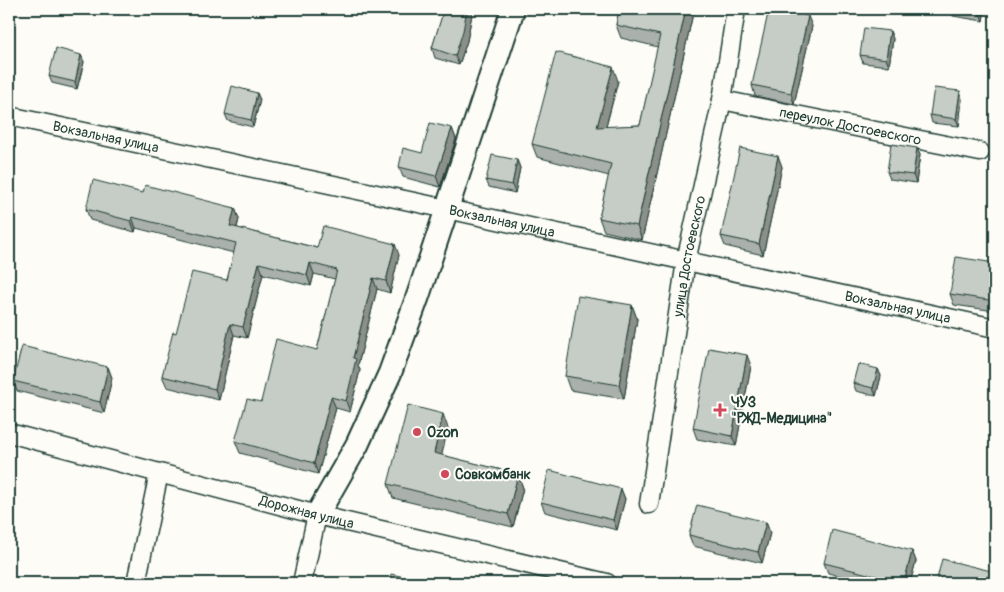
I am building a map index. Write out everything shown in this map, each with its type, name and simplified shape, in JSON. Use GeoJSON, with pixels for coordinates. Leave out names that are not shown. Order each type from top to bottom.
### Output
{"type":"FeatureCollection","features":[{"type":"Feature","properties":{"kind":"main road"},"geometry":{"type":"LineString","coordinates":[[317,515],[357,445],[390,372],[418,296],[513,9]]}},
{"type":"Feature","properties":{"kind":"street","name":"улица Достоевского"},"geometry":{"type":"LineString","coordinates":[[649,504],[686,261],[722,100],[736,9]]}},
{"type":"Feature","properties":{"kind":"street","name":"переулок Достоевского"},"geometry":{"type":"LineString","coordinates":[[722,100],[980,152]]}},
{"type":"Feature","properties":{"kind":"street","name":"Вокзальная улица"},"geometry":{"type":"LineString","coordinates":[[9,116],[995,328]]}},
{"type":"Feature","properties":{"kind":"street","name":"Дорожная улица"},"geometry":{"type":"LineString","coordinates":[[9,433],[317,515],[607,583]]}},
{"type":"Feature","properties":{"kind":"street"},"geometry":{"type":"LineString","coordinates":[[136,583],[159,473]]}},
{"type":"Feature","properties":{"kind":"street"},"geometry":{"type":"LineString","coordinates":[[302,583],[317,515]]}},
{"type":"Feature","properties":{"kind":"building"},"geometry":{"type":"Polygon","coordinates":[[[444,9],[467,9],[463,31],[455,56],[432,48],[444,9]]]}},
{"type":"Feature","properties":{"kind":"building"},"geometry":{"type":"Polygon","coordinates":[[[619,9],[686,9],[637,226],[599,218],[611,164],[532,144],[556,52],[613,67],[597,127],[640,125],[660,35],[616,25],[619,9]]]}},
{"type":"Feature","properties":{"kind":"building"},"geometry":{"type":"Polygon","coordinates":[[[769,9],[808,16],[791,93],[752,85],[769,9]]]}},
{"type":"Feature","properties":{"kind":"building"},"geometry":{"type":"Polygon","coordinates":[[[864,28],[890,31],[886,59],[860,55],[864,28]]]}},
{"type":"Feature","properties":{"kind":"building"},"geometry":{"type":"Polygon","coordinates":[[[56,48],[81,55],[75,82],[49,76],[56,48]]]}},
{"type":"Feature","properties":{"kind":"building"},"geometry":{"type":"Polygon","coordinates":[[[232,86],[257,93],[251,120],[225,114],[232,86]]]}},
{"type":"Feature","properties":{"kind":"building"},"geometry":{"type":"Polygon","coordinates":[[[934,88],[960,91],[956,119],[930,115],[934,88]]]}},
{"type":"Feature","properties":{"kind":"building"},"geometry":{"type":"Polygon","coordinates":[[[430,123],[452,128],[436,176],[399,167],[403,148],[422,153],[430,123]]]}},
{"type":"Feature","properties":{"kind":"building"},"geometry":{"type":"Polygon","coordinates":[[[891,144],[917,148],[913,175],[887,172],[891,144]]]}},
{"type":"Feature","properties":{"kind":"building"},"geometry":{"type":"Polygon","coordinates":[[[740,148],[778,156],[759,244],[721,236],[740,148]]]}},
{"type":"Feature","properties":{"kind":"building"},"geometry":{"type":"Polygon","coordinates":[[[492,155],[517,160],[512,185],[486,180],[492,155]]]}},
{"type":"Feature","properties":{"kind":"building"},"geometry":{"type":"Polygon","coordinates":[[[93,180],[143,193],[145,185],[235,208],[230,226],[317,248],[323,226],[395,244],[386,281],[373,278],[353,358],[356,359],[346,401],[331,397],[314,463],[235,441],[247,399],[261,402],[276,339],[317,350],[337,270],[310,263],[307,275],[259,263],[243,327],[230,324],[215,389],[162,376],[173,332],[176,333],[192,272],[227,280],[236,243],[132,217],[131,221],[86,209],[93,180]]]}},
{"type":"Feature","properties":{"kind":"building"},"geometry":{"type":"Polygon","coordinates":[[[956,257],[995,263],[995,301],[950,294],[956,257]]]}},
{"type":"Feature","properties":{"kind":"building"},"geometry":{"type":"Polygon","coordinates":[[[578,296],[632,305],[619,385],[565,376],[578,296]]]}},
{"type":"Feature","properties":{"kind":"building"},"geometry":{"type":"Polygon","coordinates":[[[22,346],[108,367],[100,402],[13,381],[22,346]]]}},
{"type":"Feature","properties":{"kind":"building"},"geometry":{"type":"Polygon","coordinates":[[[709,348],[747,355],[732,436],[693,428],[709,348]]]}},
{"type":"Feature","properties":{"kind":"building"},"geometry":{"type":"Polygon","coordinates":[[[858,364],[878,369],[873,388],[853,383],[858,364]]]}},
{"type":"Feature","properties":{"kind":"building"},"geometry":{"type":"Polygon","coordinates":[[[408,405],[443,414],[434,453],[518,474],[508,514],[388,484],[408,405]]]}},
{"type":"Feature","properties":{"kind":"building"},"geometry":{"type":"Polygon","coordinates":[[[549,470],[621,489],[613,520],[541,502],[549,470]]]}},
{"type":"Feature","properties":{"kind":"building"},"geometry":{"type":"Polygon","coordinates":[[[697,505],[766,522],[758,552],[689,535],[697,505]]]}},
{"type":"Feature","properties":{"kind":"building"},"geometry":{"type":"Polygon","coordinates":[[[832,530],[912,551],[904,583],[824,563],[832,530]]]}},
{"type":"Feature","properties":{"kind":"building"},"geometry":{"type":"Polygon","coordinates":[[[942,559],[995,572],[995,583],[936,583],[942,559]]]}},
{"type":"Feature","properties":{"kind":"building"},"geometry":{"type":"Polygon","coordinates":[[[391,574],[432,583],[389,583],[391,574]]]}},
{"type":"Feature","properties":{"kind":"place","name":"ЧУЗ \"РЖД-Медицина\""},"geometry":{"type":"Point","coordinates":[720,410]}},
{"type":"Feature","properties":{"kind":"place","name":"Ozon"},"geometry":{"type":"Point","coordinates":[417,432]}},
{"type":"Feature","properties":{"kind":"place","name":"Совкомбанк"},"geometry":{"type":"Point","coordinates":[445,474]}}]}
